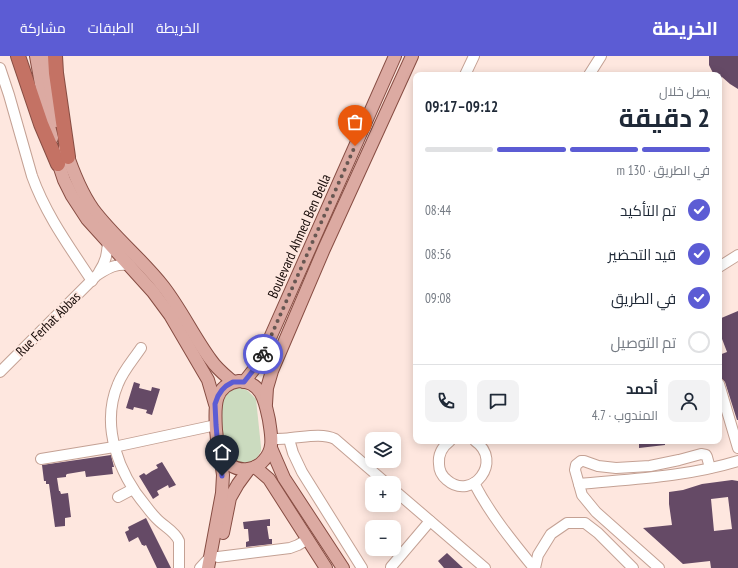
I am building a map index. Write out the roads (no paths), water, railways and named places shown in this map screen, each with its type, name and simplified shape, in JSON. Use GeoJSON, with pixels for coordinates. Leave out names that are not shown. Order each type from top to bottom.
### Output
{"type":"FeatureCollection","features":[{"type":"Feature","properties":{"kind":"highway"},"geometry":{"type":"LineString","coordinates":[[18,56],[41,124],[63,160]]}},
{"type":"Feature","properties":{"kind":"highway"},"geometry":{"type":"LineString","coordinates":[[55,56],[63,160]]}},
{"type":"Feature","properties":{"kind":"main road"},"geometry":{"type":"LineString","coordinates":[[36,56],[47,118],[63,160],[75,175],[82,191],[93,209],[141,260],[163,286],[212,361],[239,382],[253,385],[259,390],[266,404],[272,444],[284,478],[343,568]]}},
{"type":"Feature","properties":{"kind":"main road"},"geometry":{"type":"LineString","coordinates":[[45,56],[63,160],[64,180],[72,196],[86,219],[130,265],[153,292],[170,315],[208,380],[215,404],[218,448],[222,476],[222,493],[213,562]]}},
{"type":"Feature","properties":{"kind":"main road","name":"Boulevard Ahmed Ben Bella"},"geometry":{"type":"LineString","coordinates":[[239,382],[255,368],[266,347],[395,56]]}},
{"type":"Feature","properties":{"kind":"main road","name":"Boulevard Ahmed Ben Bella"},"geometry":{"type":"LineString","coordinates":[[266,404],[268,384],[272,371],[324,249],[412,56]]}},
{"type":"Feature","properties":{"kind":"main road"},"geometry":{"type":"LineString","coordinates":[[215,404],[222,390],[239,382]]}},
{"type":"Feature","properties":{"kind":"main road"},"geometry":{"type":"LineString","coordinates":[[213,562],[230,498],[238,484],[252,468],[261,463],[267,457],[272,444]]}},
{"type":"Feature","properties":{"kind":"main road"},"geometry":{"type":"LineString","coordinates":[[220,454],[230,465],[237,468],[252,468],[269,479],[326,568]]}},
{"type":"Feature","properties":{"kind":"street"},"geometry":{"type":"LineString","coordinates":[[466,72],[474,56]]}},
{"type":"Feature","properties":{"kind":"street"},"geometry":{"type":"LineString","coordinates":[[591,72],[601,56]]}},
{"type":"Feature","properties":{"kind":"street"},"geometry":{"type":"LineString","coordinates":[[0,68],[32,176],[48,214],[94,278]]}},
{"type":"Feature","properties":{"kind":"street","name":"Rue Ferhat Abbas"},"geometry":{"type":"LineString","coordinates":[[0,372],[94,278],[106,261],[108,242]]}},
{"type":"Feature","properties":{"kind":"street"},"geometry":{"type":"LineString","coordinates":[[722,265],[738,255]]}},
{"type":"Feature","properties":{"kind":"street","name":"Rue Ferhat Abbas"},"geometry":{"type":"LineString","coordinates":[[94,278],[112,266],[130,265]]}},
{"type":"Feature","properties":{"kind":"street"},"geometry":{"type":"LineString","coordinates":[[141,348],[124,372],[112,405],[111,422],[114,447],[132,489],[156,518],[177,536],[179,541],[179,568]]}},
{"type":"Feature","properties":{"kind":"street"},"geometry":{"type":"LineString","coordinates":[[722,394],[738,446]]}},
{"type":"Feature","properties":{"kind":"street"},"geometry":{"type":"LineString","coordinates":[[42,459],[114,447],[216,425]]}},
{"type":"Feature","properties":{"kind":"street"},"geometry":{"type":"LineString","coordinates":[[272,444],[289,439],[330,436],[378,476]]}},
{"type":"Feature","properties":{"kind":"street"},"geometry":{"type":"LineString","coordinates":[[289,439],[293,453],[302,472],[362,568]]}},
{"type":"Feature","properties":{"kind":"street"},"geometry":{"type":"LineString","coordinates":[[446,444],[440,453],[438,463],[441,472],[446,480],[455,485],[465,486],[474,483],[481,478],[485,470],[487,461],[485,452],[479,444]]}},
{"type":"Feature","properties":{"kind":"street"},"geometry":{"type":"LineString","coordinates":[[485,452],[487,444]]}},
{"type":"Feature","properties":{"kind":"street"},"geometry":{"type":"LineString","coordinates":[[659,568],[596,512],[582,495],[575,467],[581,462],[609,467],[650,466],[664,464],[701,454],[708,458],[710,468]]}},
{"type":"Feature","properties":{"kind":"street"},"geometry":{"type":"LineString","coordinates":[[579,484],[677,475],[738,461]]}},
{"type":"Feature","properties":{"kind":"street"},"geometry":{"type":"LineString","coordinates":[[474,483],[496,520],[535,568]]}},
{"type":"Feature","properties":{"kind":"street"},"geometry":{"type":"LineString","coordinates":[[118,497],[132,489]]}},
{"type":"Feature","properties":{"kind":"street"},"geometry":{"type":"LineString","coordinates":[[401,496],[485,568]]}},
{"type":"Feature","properties":{"kind":"street"},"geometry":{"type":"LineString","coordinates":[[391,567],[430,521]]}},
{"type":"Feature","properties":{"kind":"street"},"geometry":{"type":"LineString","coordinates":[[535,568],[538,555],[551,534],[567,523],[585,523],[598,533],[634,568]]}},
{"type":"Feature","properties":{"kind":"street"},"geometry":{"type":"LineString","coordinates":[[200,568],[213,562],[290,548],[308,539]]}}]}
